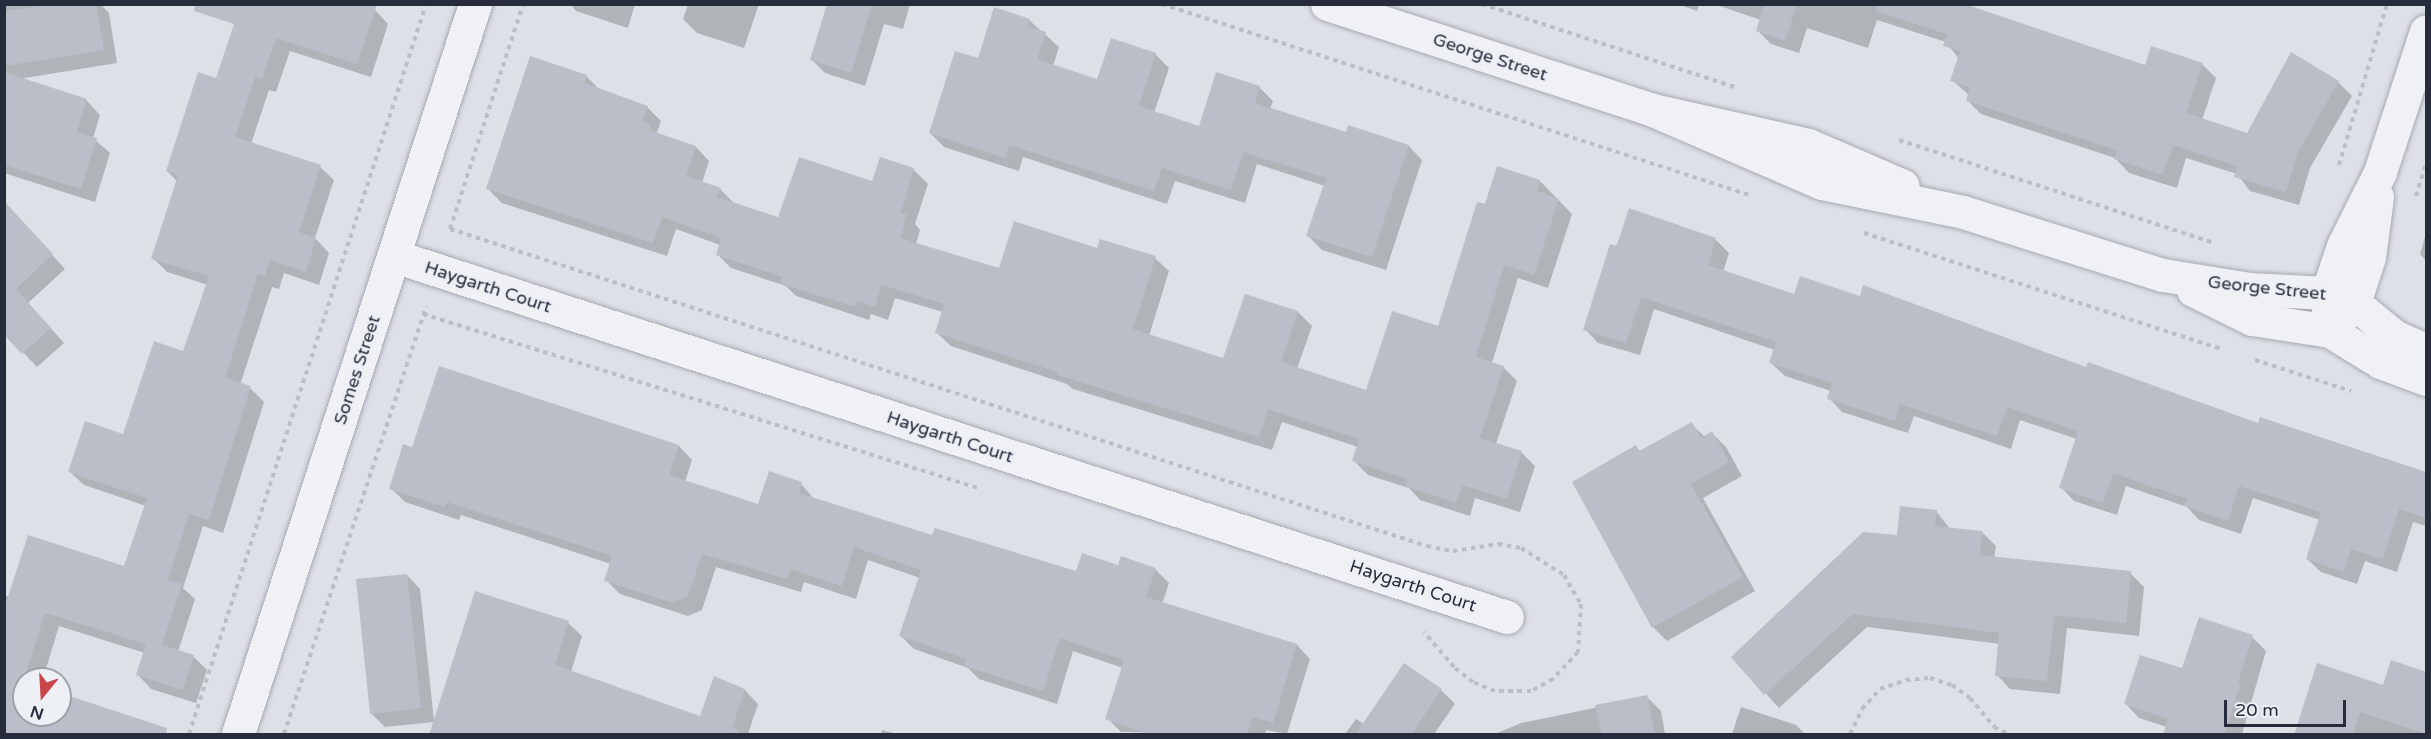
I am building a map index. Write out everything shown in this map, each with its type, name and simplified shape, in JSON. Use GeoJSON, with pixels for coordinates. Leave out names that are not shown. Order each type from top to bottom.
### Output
{"type":"FeatureCollection","features":[{"type":"Feature","properties":{"kind":"street","name":"Somes Street"},"geometry":{"type":"LineString","coordinates":[[238,735],[475,4]]}},
{"type":"Feature","properties":{"kind":"street","name":"George Street"},"geometry":{"type":"LineString","coordinates":[[1327,4],[1653,110],[1798,175],[1963,212],[2163,275],[2250,289],[2341,298]]}},
{"type":"Feature","properties":{"kind":"street"},"geometry":{"type":"LineString","coordinates":[[2330,331],[2341,298],[2343,246],[2380,172],[2427,31]]}},
{"type":"Feature","properties":{"kind":"street","name":"Haygarth Court"},"geometry":{"type":"LineString","coordinates":[[394,256],[1507,617]]}},
{"type":"Feature","properties":{"kind":"street","name":"George Street"},"geometry":{"type":"LineString","coordinates":[[2163,275],[2252,320],[2330,331],[2380,362],[2427,379]]}},
{"type":"Feature","properties":{"kind":"street"},"geometry":{"type":"LineString","coordinates":[[2341,298],[2394,336],[2427,350]]}},
{"type":"Feature","properties":{"kind":"path"},"geometry":{"type":"LineString","coordinates":[[189,735],[426,4]]}},
{"type":"Feature","properties":{"kind":"path"},"geometry":{"type":"LineString","coordinates":[[448,236],[523,4]]}},
{"type":"Feature","properties":{"kind":"path"},"geometry":{"type":"LineString","coordinates":[[2336,173],[2387,4]]}},
{"type":"Feature","properties":{"kind":"path"},"geometry":{"type":"LineString","coordinates":[[284,735],[428,300]]}},
{"type":"Feature","properties":{"kind":"path"},"geometry":{"type":"LineString","coordinates":[[1850,735],[1862,709],[1880,689],[1906,680],[1929,678],[1952,685],[1970,698],[1994,727],[2008,735]]}},
{"type":"Feature","properties":{"kind":"building"},"geometry":{"type":"Polygon","coordinates":[[[50,4],[96,4],[104,50],[4,66],[4,11],[50,4]]]}},
{"type":"Feature","properties":{"kind":"building"},"geometry":{"type":"Polygon","coordinates":[[[195,4],[377,4],[357,64],[276,38],[262,79],[255,77],[235,137],[321,165],[299,232],[316,238],[306,272],[270,260],[265,276],[258,274],[225,378],[251,386],[209,520],[189,514],[168,580],[182,584],[162,645],[194,655],[183,690],[136,675],[146,644],[45,613],[28,667],[12,667],[12,727],[72,727],[72,697],[167,728],[166,735],[4,735],[4,609],[28,535],[124,566],[147,498],[68,472],[85,421],[123,434],[154,341],[183,351],[209,276],[151,259],[178,175],[166,171],[198,72],[216,78],[234,24],[194,11],[195,4]]]}},
{"type":"Feature","properties":{"kind":"building"},"geometry":{"type":"Polygon","coordinates":[[[827,4],[872,4],[851,73],[810,60],[827,4]]]}},
{"type":"Feature","properties":{"kind":"building"},"geometry":{"type":"Polygon","coordinates":[[[1764,4],[1797,4],[1785,41],[1756,31],[1764,4]]]}},
{"type":"Feature","properties":{"kind":"building"},"geometry":{"type":"Polygon","coordinates":[[[1877,4],[1965,4],[2145,65],[2151,46],[2203,63],[2186,113],[2247,133],[2291,52],[2339,81],[2297,154],[2286,192],[2234,177],[2237,166],[2173,145],[2163,175],[2114,159],[2117,150],[1966,101],[1970,87],[1950,81],[1960,51],[1943,46],[1947,34],[1876,11],[1877,4]]]}},
{"type":"Feature","properties":{"kind":"building"},"geometry":{"type":"Polygon","coordinates":[[[994,7],[1030,19],[1028,26],[1046,32],[1037,59],[1097,79],[1111,38],[1156,53],[1139,106],[1199,126],[1216,72],[1260,86],[1255,103],[1346,132],[1348,125],[1409,145],[1372,257],[1306,236],[1326,178],[1243,152],[1231,190],[1162,168],[1154,191],[1009,145],[1005,158],[929,133],[955,51],[978,58],[994,7]]]}},
{"type":"Feature","properties":{"kind":"building"},"geometry":{"type":"Polygon","coordinates":[[[530,56],[587,75],[584,83],[648,106],[642,121],[651,124],[649,130],[696,146],[686,176],[721,188],[717,197],[778,217],[799,157],[872,181],[880,157],[914,168],[901,213],[907,214],[900,238],[999,268],[1014,221],[1097,248],[1100,239],[1156,256],[1133,329],[1223,358],[1245,294],[1298,311],[1281,362],[1366,390],[1392,311],[1438,326],[1477,202],[1485,204],[1497,166],[1540,180],[1537,191],[1559,199],[1534,275],[1504,265],[1476,357],[1504,366],[1480,438],[1522,451],[1507,499],[1462,485],[1456,503],[1405,486],[1407,479],[1352,461],[1359,439],[1268,409],[1259,437],[1057,375],[1058,372],[935,333],[944,304],[881,285],[875,307],[857,301],[855,307],[780,283],[782,277],[716,255],[721,238],[662,217],[653,243],[486,189],[530,56]]]}},
{"type":"Feature","properties":{"kind":"building"},"geometry":{"type":"Polygon","coordinates":[[[4,72],[87,99],[77,132],[97,138],[81,189],[4,165],[4,72]]]}},
{"type":"Feature","properties":{"kind":"building"},"geometry":{"type":"Polygon","coordinates":[[[4,201],[53,254],[16,289],[51,328],[22,354],[4,335],[4,201]]]}},
{"type":"Feature","properties":{"kind":"building"},"geometry":{"type":"Polygon","coordinates":[[[1629,208],[1716,238],[1708,265],[1794,294],[1800,276],[1860,296],[1863,285],[2086,367],[2088,362],[2258,423],[2260,417],[2427,473],[2427,518],[2399,509],[2383,559],[2351,549],[2344,572],[2306,559],[2321,512],[2239,486],[2228,521],[2184,506],[2187,499],[2113,473],[2103,503],[2059,488],[2078,431],[2007,407],[1997,436],[1900,404],[1895,421],[1827,399],[1832,383],[1769,363],[1776,342],[1641,297],[1626,343],[1583,330],[1610,244],[1617,246],[1629,208]]]}},
{"type":"Feature","properties":{"kind":"building"},"geometry":{"type":"Polygon","coordinates":[[[439,366],[679,445],[669,475],[758,504],[769,471],[802,482],[799,493],[932,535],[935,528],[1076,571],[1082,553],[1118,565],[1121,556],[1156,568],[1146,597],[1297,644],[1273,723],[1252,717],[1247,735],[1151,735],[1105,719],[1124,660],[1060,638],[1043,691],[964,666],[966,659],[899,636],[921,570],[854,547],[842,586],[790,569],[787,579],[702,554],[688,596],[673,603],[604,581],[612,556],[447,502],[445,507],[389,489],[403,444],[412,447],[439,366]]]}},
{"type":"Feature","properties":{"kind":"building"},"geometry":{"type":"Polygon","coordinates":[[[1692,422],[1701,438],[1712,431],[1729,462],[1691,484],[1743,577],[1652,628],[1572,482],[1636,445],[1639,451],[1692,422]]]}},
{"type":"Feature","properties":{"kind":"building"},"geometry":{"type":"Polygon","coordinates":[[[1900,506],[1937,510],[1935,526],[1982,531],[1980,555],[2131,571],[2126,623],[2054,615],[2047,681],[1995,676],[1999,633],[1853,614],[1764,695],[1731,657],[1863,532],[1897,535],[1900,506]]]}},
{"type":"Feature","properties":{"kind":"building"},"geometry":{"type":"Polygon","coordinates":[[[407,574],[421,708],[370,714],[356,579],[407,574]]]}},
{"type":"Feature","properties":{"kind":"building"},"geometry":{"type":"Polygon","coordinates":[[[475,591],[569,621],[555,665],[700,716],[714,676],[745,689],[732,728],[738,730],[737,735],[429,735],[475,591]]]}},
{"type":"Feature","properties":{"kind":"building"},"geometry":{"type":"Polygon","coordinates":[[[2199,617],[2253,635],[2238,682],[2241,683],[2224,735],[2163,735],[2168,719],[2124,704],[2140,655],[2182,668],[2199,617]]]}},
{"type":"Feature","properties":{"kind":"building"},"geometry":{"type":"Polygon","coordinates":[[[2391,660],[2427,672],[2427,734],[2360,712],[2353,735],[2294,735],[2317,663],[2383,685],[2391,660]]]}},
{"type":"Feature","properties":{"kind":"building"},"geometry":{"type":"Polygon","coordinates":[[[1404,663],[1442,689],[1411,735],[1355,735],[1404,663]]]}},
{"type":"Feature","properties":{"kind":"building"},"geometry":{"type":"Polygon","coordinates":[[[1647,695],[1655,735],[1602,735],[1595,705],[1647,695]]]}}]}
